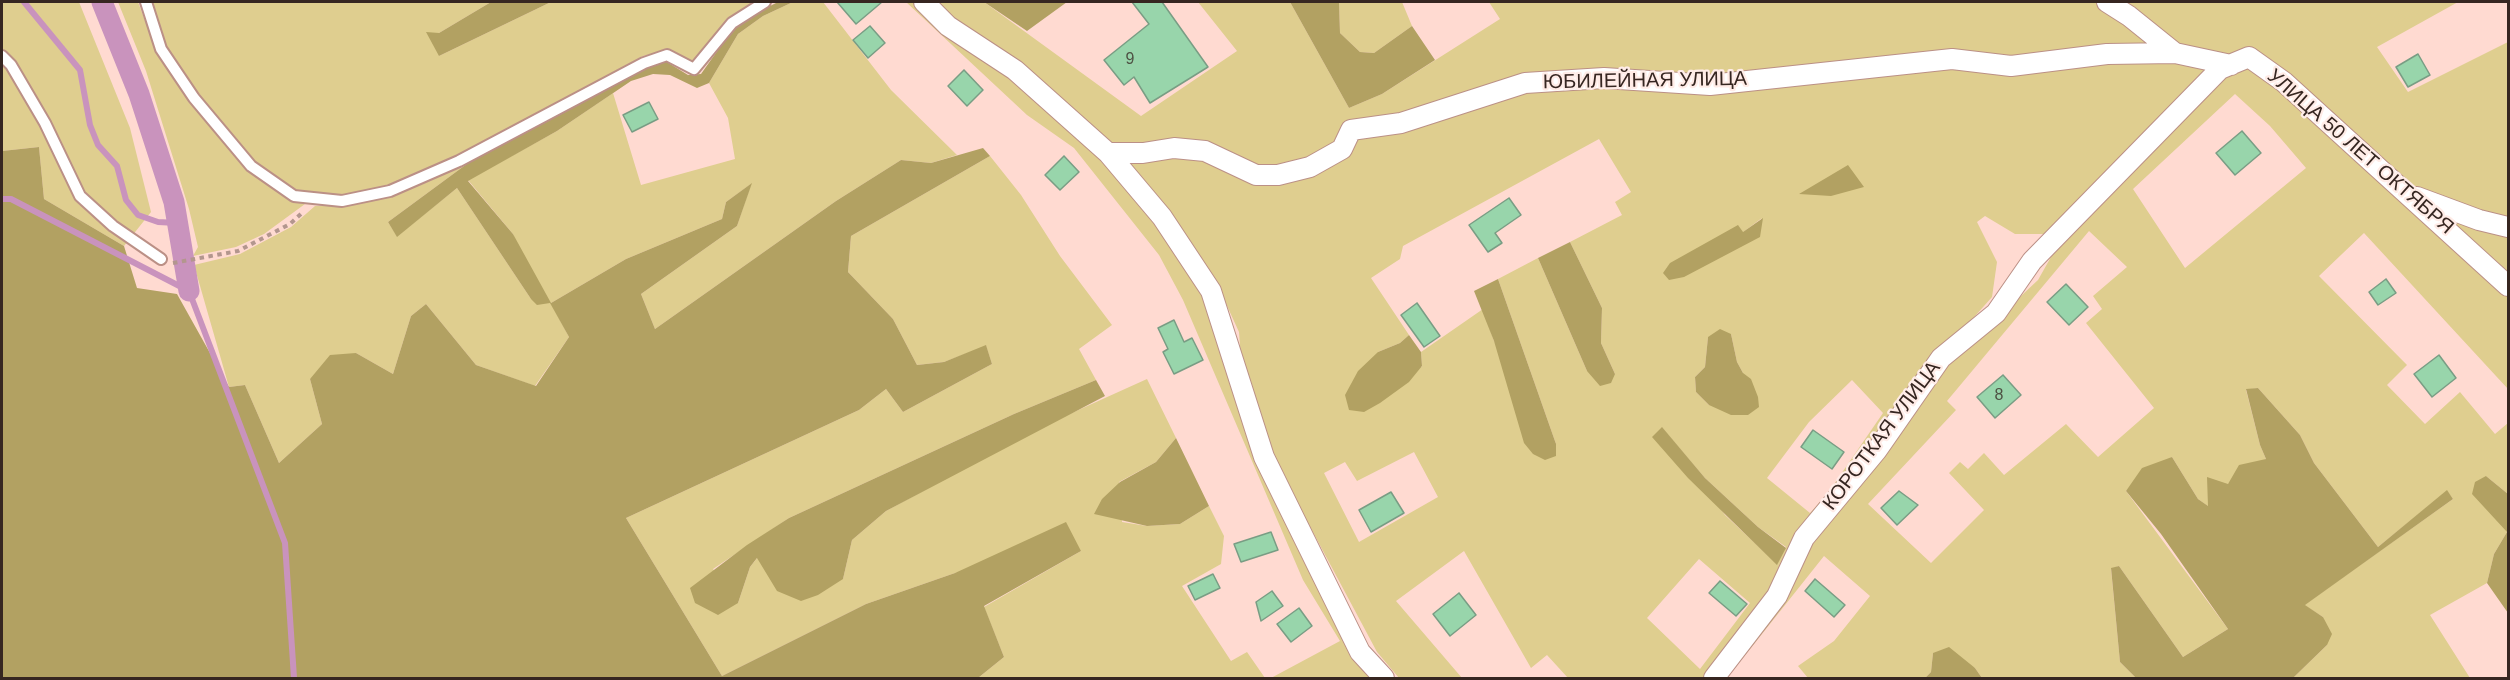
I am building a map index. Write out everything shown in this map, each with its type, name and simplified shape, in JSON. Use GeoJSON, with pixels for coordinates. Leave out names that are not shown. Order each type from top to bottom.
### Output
{"type":"FeatureCollection","features":[{"type":"Feature","properties":{"kind":"street"},"geometry":{"type":"LineString","coordinates":[[924,2],[948,26],[1015,70],[1108,153],[1162,217],[1211,291],[1264,457],[1360,652],[1384,678]]}},
{"type":"Feature","properties":{"kind":"street","name":"УЛИЦА 50 ЛЕТ ОКТЯБРЯ"},"geometry":{"type":"LineString","coordinates":[[2107,2],[2129,15],[2175,53],[2231,64],[2249,57],[2284,82],[2410,194],[2508,286]]}},
{"type":"Feature","properties":{"kind":"street","name":"ЮБИЛЕЙНАЯ УЛИЦА"},"geometry":{"type":"LineString","coordinates":[[1108,153],[1143,153],[1174,148],[1205,151],[1256,175],[1278,175],[1310,167],[1342,149],[1352,130],[1401,123],[1525,83],[1604,78],[1710,85],[1952,59],[2010,66],[2107,54],[2175,53]]}},
{"type":"Feature","properties":{"kind":"street","name":"КОРОТКАЯ УЛИЦА"},"geometry":{"type":"LineString","coordinates":[[1714,678],[1777,596],[1804,538],[1877,450],[1941,358],[1996,313],[2032,261],[2220,69],[2231,64]]}},
{"type":"Feature","properties":{"kind":"street"},"geometry":{"type":"LineString","coordinates":[[2410,194],[2479,220],[2508,227]]}},
{"type":"Feature","properties":{"kind":"lane"},"geometry":{"type":"LineString","coordinates":[[146,2],[161,49],[194,98],[251,166],[294,196],[342,201],[390,191],[459,161],[644,63],[667,55],[694,69],[732,23],[765,2]]}},
{"type":"Feature","properties":{"kind":"lane"},"geometry":{"type":"LineString","coordinates":[[2,56],[11,65],[45,123],[80,196],[113,226],[161,259]]}},
{"type":"Feature","properties":{"kind":"path"},"geometry":{"type":"LineString","coordinates":[[161,259],[179,263],[238,251],[290,224],[314,199]]}},
{"type":"Feature","properties":{"kind":"shaded area"},"geometry":{"type":"Polygon","coordinates":[[[2,2],[79,2],[130,128],[151,212],[124,246],[44,199],[39,147],[2,151],[2,2]]]}},
{"type":"Feature","properties":{"kind":"shaded area"},"geometry":{"type":"Polygon","coordinates":[[[118,2],[138,2],[155,47],[176,81],[254,173],[275,190],[305,204],[264,234],[236,247],[193,256],[198,247],[189,209],[146,71],[118,2]]]}},
{"type":"Feature","properties":{"kind":"shaded area"},"geometry":{"type":"Polygon","coordinates":[[[148,2],[491,2],[439,33],[439,56],[551,2],[758,2],[729,19],[695,62],[688,63],[660,52],[643,56],[459,156],[390,187],[326,198],[302,193],[281,183],[248,156],[203,102],[166,48],[148,2]]]}},
{"type":"Feature","properties":{"kind":"shaded area"},"geometry":{"type":"Polygon","coordinates":[[[491,2],[551,2],[439,56],[426,32],[439,33],[491,2]]]}},
{"type":"Feature","properties":{"kind":"shaded area"},"geometry":{"type":"Polygon","coordinates":[[[778,2],[793,2],[763,16],[738,34],[709,83],[697,88],[670,75],[653,74],[631,81],[557,131],[468,181],[513,234],[551,303],[626,259],[722,219],[726,202],[752,183],[737,226],[641,294],[655,329],[836,201],[901,160],[931,163],[983,148],[990,156],[851,236],[848,272],[893,319],[917,365],[944,362],[986,345],[992,364],[903,412],[886,389],[859,410],[626,518],[722,676],[866,604],[955,573],[1066,522],[1081,551],[984,606],[1004,657],[978,678],[2,678],[2,151],[39,147],[44,199],[124,246],[137,288],[177,294],[229,387],[245,385],[279,463],[322,424],[310,379],[330,355],[356,353],[393,374],[411,316],[426,304],[476,365],[536,386],[569,337],[550,303],[537,305],[531,299],[457,188],[397,237],[388,222],[479,155],[642,67],[662,59],[688,75],[701,74],[730,33],[748,17],[778,2]]]}},
{"type":"Feature","properties":{"kind":"shaded area"},"geometry":{"type":"Polygon","coordinates":[[[793,2],[823,2],[891,90],[957,155],[931,163],[901,160],[836,201],[655,329],[641,294],[737,226],[751,184],[726,202],[722,219],[626,259],[551,303],[569,337],[535,386],[476,365],[426,304],[411,316],[393,374],[356,353],[310,379],[322,424],[279,463],[245,385],[229,387],[194,265],[240,254],[291,227],[315,206],[343,205],[479,155],[388,222],[397,236],[457,188],[531,299],[513,234],[468,180],[557,131],[613,93],[641,185],[735,159],[728,118],[709,83],[738,34],[763,16],[793,2]]]}},
{"type":"Feature","properties":{"kind":"shaded area"},"geometry":{"type":"Polygon","coordinates":[[[906,2],[919,2],[1013,73],[1103,159],[1157,222],[1206,294],[1261,456],[1378,678],[1271,678],[1340,641],[1303,580],[1183,300],[1159,255],[1074,148],[1027,115],[906,2]]]}},
{"type":"Feature","properties":{"kind":"shaded area"},"geometry":{"type":"Polygon","coordinates":[[[932,2],[984,2],[1141,116],[1237,51],[1198,2],[1290,2],[1349,108],[1382,94],[1500,19],[1489,2],[2458,2],[2377,47],[2408,92],[2508,42],[2508,389],[2364,233],[2319,276],[2407,365],[2387,385],[2425,424],[2460,392],[2495,434],[2508,423],[2508,494],[2486,476],[2507,532],[2494,554],[2487,583],[2430,615],[2470,678],[2293,678],[2327,645],[2323,617],[2304,605],[2453,499],[2447,491],[2378,547],[2314,463],[2300,435],[2258,388],[2246,390],[2260,445],[2266,459],[2228,484],[2209,507],[2198,499],[2172,457],[2126,491],[2228,629],[2183,657],[2119,566],[2111,569],[2120,662],[2136,678],[1982,678],[1975,668],[1933,653],[1931,672],[1925,678],[1808,678],[1798,666],[1834,641],[1870,596],[1824,556],[1727,678],[1720,678],[1811,543],[1866,479],[1938,374],[2038,280],[2060,241],[2220,81],[2206,69],[2044,234],[2015,234],[1985,216],[1977,222],[1997,262],[1992,297],[1968,324],[1705,678],[1568,678],[1547,655],[1531,668],[1464,551],[1396,601],[1462,678],[1399,678],[1377,652],[1291,491],[1260,424],[1241,359],[1239,332],[1218,286],[1163,208],[932,2]],[[2235,94],[2133,189],[2185,268],[2306,168],[2270,126],[2235,94]],[[1599,139],[1403,246],[1400,259],[1371,278],[1409,335],[1400,343],[1378,352],[1422,367],[1421,352],[1483,309],[1494,341],[1556,444],[1498,279],[1538,258],[1587,371],[1615,374],[1601,343],[1602,308],[1570,242],[1622,215],[1615,202],[1631,192],[1599,139]],[[1762,218],[1742,233],[1738,226],[1709,243],[1731,249],[1745,244],[1762,218]],[[2089,231],[1947,401],[1956,410],[1868,504],[1931,563],[1984,510],[1949,473],[1960,462],[1968,469],[1984,453],[2004,475],[2066,424],[2098,457],[2154,408],[2086,323],[2102,309],[2093,296],[2127,267],[2089,231]],[[1731,334],[1708,337],[1705,367],[1695,377],[1696,392],[1709,405],[1743,373],[1737,362],[1731,334]],[[1852,380],[1809,422],[1767,478],[1810,513],[1828,493],[1883,413],[1852,380]],[[1662,428],[1725,515],[1777,564],[1786,547],[1758,527],[1705,478],[1662,428]],[[1414,452],[1357,481],[1345,462],[1324,473],[1359,542],[1438,497],[1414,452]],[[1699,559],[1647,618],[1700,669],[1750,603],[1699,559]]]}},
{"type":"Feature","properties":{"kind":"shaded area"},"geometry":{"type":"Polygon","coordinates":[[[984,2],[1067,2],[1027,31],[984,2]]]}},
{"type":"Feature","properties":{"kind":"shaded area"},"geometry":{"type":"Polygon","coordinates":[[[1290,2],[1339,2],[1340,33],[1360,52],[1374,53],[1412,26],[1435,60],[1382,94],[1349,108],[1290,2]]]}},
{"type":"Feature","properties":{"kind":"shaded area"},"geometry":{"type":"Polygon","coordinates":[[[1339,2],[1402,2],[1412,26],[1374,53],[1360,52],[1340,33],[1339,2]]]}},
{"type":"Feature","properties":{"kind":"shaded area"},"geometry":{"type":"Polygon","coordinates":[[[990,156],[1021,195],[1060,256],[1112,325],[1079,349],[1096,380],[1014,414],[789,518],[713,569],[738,603],[750,567],[758,557],[843,579],[852,540],[886,511],[1043,426],[1147,379],[1176,438],[1156,462],[1119,482],[1122,522],[1147,526],[1180,524],[1209,506],[1224,536],[1221,564],[1182,586],[1231,661],[1247,652],[1265,678],[978,678],[1004,657],[984,607],[1081,551],[955,573],[866,604],[722,676],[626,518],[859,410],[886,389],[903,412],[992,364],[986,346],[944,362],[917,365],[893,319],[848,272],[851,236],[990,156]]]}},
{"type":"Feature","properties":{"kind":"shaded area"},"geometry":{"type":"Polygon","coordinates":[[[1848,165],[1864,187],[1831,196],[1799,194],[1848,165]]]}},
{"type":"Feature","properties":{"kind":"shaded area"},"geometry":{"type":"Polygon","coordinates":[[[1763,218],[1760,237],[1684,277],[1669,280],[1663,273],[1670,263],[1738,225],[1743,232],[1763,218]]]}},
{"type":"Feature","properties":{"kind":"shaded area"},"geometry":{"type":"Polygon","coordinates":[[[1570,242],[1602,308],[1601,343],[1615,374],[1611,383],[1600,386],[1587,371],[1538,258],[1570,242]]]}},
{"type":"Feature","properties":{"kind":"shaded area"},"geometry":{"type":"Polygon","coordinates":[[[1498,279],[1556,444],[1556,456],[1545,460],[1533,454],[1524,443],[1494,341],[1474,291],[1498,279]]]}},
{"type":"Feature","properties":{"kind":"shaded area"},"geometry":{"type":"Polygon","coordinates":[[[1720,329],[1731,334],[1737,362],[1743,373],[1751,379],[1758,397],[1759,407],[1748,415],[1731,415],[1709,405],[1696,392],[1695,377],[1705,367],[1708,337],[1720,329]]]}},
{"type":"Feature","properties":{"kind":"shaded area"},"geometry":{"type":"Polygon","coordinates":[[[1409,335],[1421,352],[1422,366],[1409,382],[1380,403],[1364,412],[1349,410],[1345,395],[1358,371],[1378,352],[1400,343],[1409,335]]]}},
{"type":"Feature","properties":{"kind":"shaded area"},"geometry":{"type":"Polygon","coordinates":[[[1096,380],[1105,396],[886,511],[852,540],[843,579],[818,595],[801,601],[777,591],[757,558],[750,567],[738,603],[718,615],[695,603],[690,588],[747,545],[789,518],[1014,414],[1096,380]]]}},
{"type":"Feature","properties":{"kind":"shaded area"},"geometry":{"type":"Polygon","coordinates":[[[2258,388],[2300,435],[2314,463],[2378,547],[2447,490],[2453,499],[2305,605],[2323,617],[2332,634],[2327,645],[2293,678],[2136,678],[2120,662],[2111,568],[2119,566],[2183,657],[2228,629],[2161,534],[2126,491],[2142,468],[2172,457],[2198,499],[2208,506],[2207,477],[2228,484],[2239,465],[2266,459],[2260,445],[2246,389],[2258,388]]]}},
{"type":"Feature","properties":{"kind":"shaded area"},"geometry":{"type":"Polygon","coordinates":[[[1662,427],[1705,478],[1758,527],[1786,548],[1777,565],[1688,478],[1652,437],[1662,427]]]}},
{"type":"Feature","properties":{"kind":"shaded area"},"geometry":{"type":"Polygon","coordinates":[[[1176,438],[1209,506],[1180,524],[1147,526],[1094,514],[1102,499],[1120,482],[1156,462],[1176,438]]]}},
{"type":"Feature","properties":{"kind":"shaded area"},"geometry":{"type":"Polygon","coordinates":[[[2486,476],[2508,494],[2508,613],[2487,583],[2494,554],[2507,532],[2472,494],[2475,482],[2486,476]]]}},
{"type":"Feature","properties":{"kind":"shaded area"},"geometry":{"type":"Polygon","coordinates":[[[1949,647],[1975,668],[1982,678],[1925,678],[1931,672],[1933,653],[1949,647]]]}},
{"type":"Feature","properties":{"kind":"building"},"geometry":{"type":"Polygon","coordinates":[[[837,2],[882,2],[856,24],[837,2]]]}},
{"type":"Feature","properties":{"kind":"building"},"geometry":{"type":"Polygon","coordinates":[[[1132,2],[1162,2],[1208,67],[1150,103],[1134,77],[1124,85],[1104,60],[1149,24],[1132,2]]]}},
{"type":"Feature","properties":{"kind":"building"},"geometry":{"type":"Polygon","coordinates":[[[870,26],[885,43],[868,58],[853,40],[870,26]]]}},
{"type":"Feature","properties":{"kind":"building"},"geometry":{"type":"Polygon","coordinates":[[[2418,54],[2430,75],[2408,87],[2396,67],[2418,54]]]}},
{"type":"Feature","properties":{"kind":"building"},"geometry":{"type":"Polygon","coordinates":[[[964,70],[983,90],[967,106],[948,86],[964,70]]]}},
{"type":"Feature","properties":{"kind":"building"},"geometry":{"type":"Polygon","coordinates":[[[649,102],[658,119],[632,132],[623,115],[649,102]]]}},
{"type":"Feature","properties":{"kind":"building"},"geometry":{"type":"Polygon","coordinates":[[[2242,131],[2261,153],[2235,175],[2216,153],[2242,131]]]}},
{"type":"Feature","properties":{"kind":"building"},"geometry":{"type":"Polygon","coordinates":[[[1064,156],[1079,172],[1060,190],[1045,175],[1064,156]]]}},
{"type":"Feature","properties":{"kind":"building"},"geometry":{"type":"Polygon","coordinates":[[[1509,198],[1521,215],[1495,233],[1502,243],[1488,252],[1469,225],[1509,198]]]}},
{"type":"Feature","properties":{"kind":"building"},"geometry":{"type":"Polygon","coordinates":[[[2386,279],[2396,293],[2378,305],[2369,292],[2386,279]]]}},
{"type":"Feature","properties":{"kind":"building"},"geometry":{"type":"Polygon","coordinates":[[[2066,284],[2088,307],[2069,325],[2047,302],[2066,284]]]}},
{"type":"Feature","properties":{"kind":"building"},"geometry":{"type":"Polygon","coordinates":[[[1417,303],[1440,336],[1424,347],[1401,315],[1417,303]]]}},
{"type":"Feature","properties":{"kind":"building"},"geometry":{"type":"Polygon","coordinates":[[[1174,320],[1184,342],[1192,338],[1203,360],[1174,374],[1163,352],[1168,349],[1158,328],[1174,320]]]}},
{"type":"Feature","properties":{"kind":"building"},"geometry":{"type":"Polygon","coordinates":[[[2439,355],[2456,378],[2432,397],[2414,374],[2439,355]]]}},
{"type":"Feature","properties":{"kind":"building"},"geometry":{"type":"Polygon","coordinates":[[[2003,375],[2021,395],[1995,418],[1977,397],[2003,375]]]}},
{"type":"Feature","properties":{"kind":"building"},"geometry":{"type":"Polygon","coordinates":[[[1813,430],[1844,452],[1832,469],[1801,447],[1813,430]]]}},
{"type":"Feature","properties":{"kind":"building"},"geometry":{"type":"Polygon","coordinates":[[[1899,491],[1918,505],[1897,525],[1881,508],[1899,491]]]}},
{"type":"Feature","properties":{"kind":"building"},"geometry":{"type":"Polygon","coordinates":[[[1391,492],[1404,513],[1371,532],[1359,510],[1391,492]]]}},
{"type":"Feature","properties":{"kind":"building"},"geometry":{"type":"Polygon","coordinates":[[[1271,532],[1278,550],[1241,562],[1234,544],[1271,532]]]}},
{"type":"Feature","properties":{"kind":"building"},"geometry":{"type":"Polygon","coordinates":[[[1213,574],[1220,588],[1195,600],[1188,586],[1213,574]]]}},
{"type":"Feature","properties":{"kind":"building"},"geometry":{"type":"Polygon","coordinates":[[[1815,579],[1845,605],[1834,617],[1805,591],[1815,579]]]}},
{"type":"Feature","properties":{"kind":"building"},"geometry":{"type":"Polygon","coordinates":[[[1720,581],[1747,604],[1736,616],[1709,593],[1720,581]]]}},
{"type":"Feature","properties":{"kind":"building"},"geometry":{"type":"Polygon","coordinates":[[[1272,591],[1283,606],[1261,621],[1256,602],[1272,591]]]}},
{"type":"Feature","properties":{"kind":"building"},"geometry":{"type":"Polygon","coordinates":[[[1459,593],[1476,615],[1450,636],[1433,614],[1459,593]]]}},
{"type":"Feature","properties":{"kind":"building"},"geometry":{"type":"Polygon","coordinates":[[[1299,608],[1312,626],[1291,642],[1277,624],[1299,608]]]}},
{"type":"Feature","properties":{"kind":"waterway"},"geometry":{"type":"LineString","coordinates":[[24,2],[80,70],[90,125],[98,145],[117,166],[126,200],[138,215],[158,222],[177,223]]}},
{"type":"Feature","properties":{"kind":"waterway"},"geometry":{"type":"LineString","coordinates":[[102,2],[139,94],[174,202],[189,291]]}},
{"type":"Feature","properties":{"kind":"waterway"},"geometry":{"type":"LineString","coordinates":[[2,199],[11,199],[189,291],[285,543],[294,678]]}}]}
